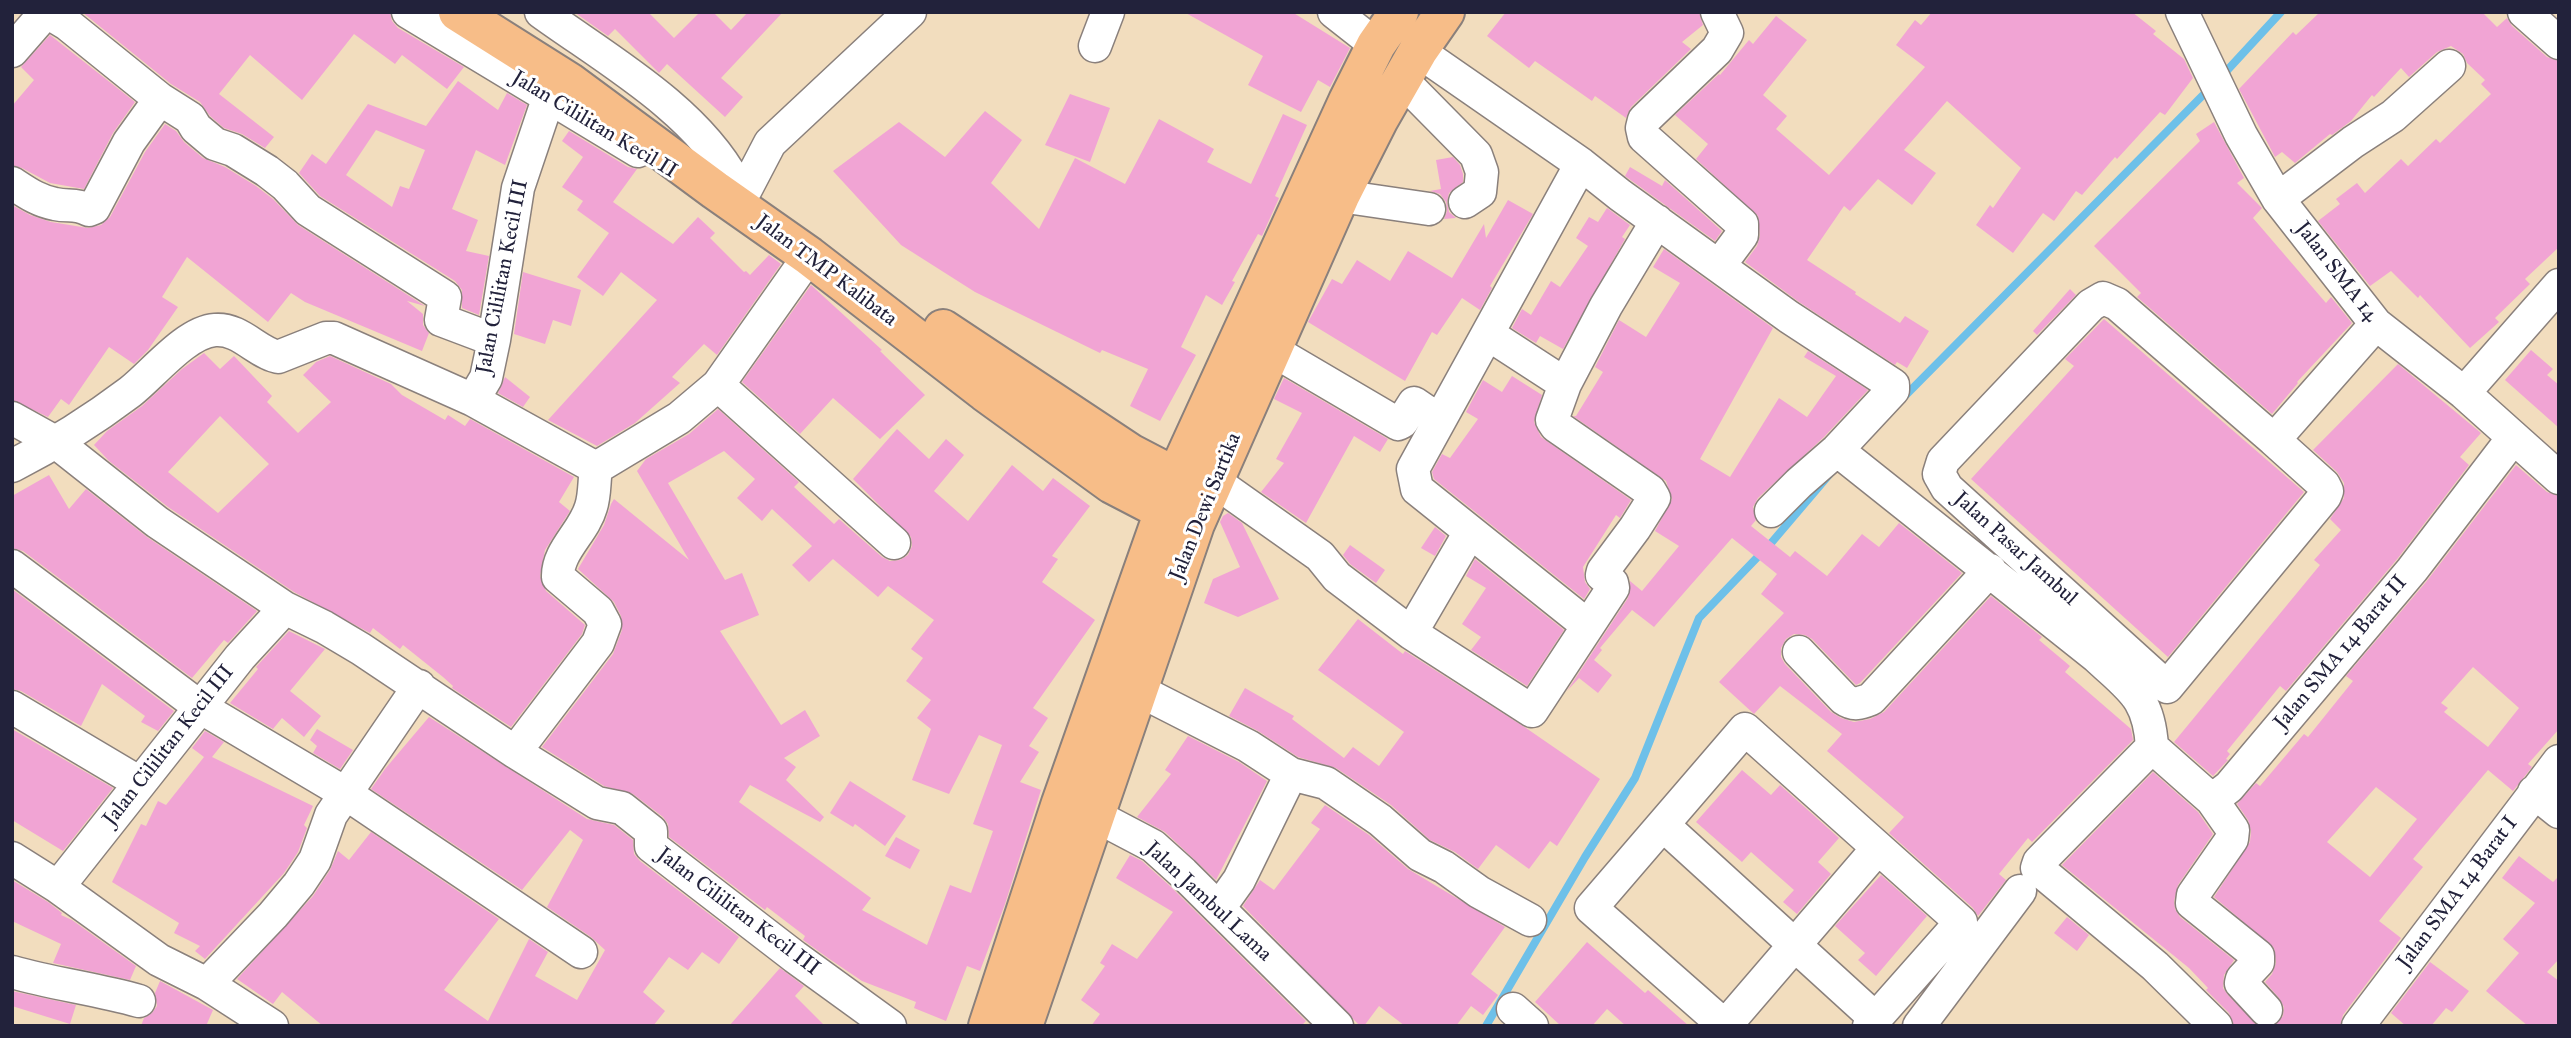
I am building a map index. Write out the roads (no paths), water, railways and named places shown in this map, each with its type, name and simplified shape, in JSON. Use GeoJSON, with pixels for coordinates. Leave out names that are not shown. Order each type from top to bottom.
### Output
{"type":"FeatureCollection","features":[{"type":"Feature","properties":{"kind":"main road","name":"Jalan TMP Kalibata"},"geometry":{"type":"LineString","coordinates":[[458,12],[729,183],[795,246],[985,392],[1112,484],[1192,497]]}},
{"type":"Feature","properties":{"kind":"main road","name":"Jalan TMP Kalibata"},"geometry":{"type":"LineString","coordinates":[[483,12],[572,67],[729,183],[1192,497]]}},
{"type":"Feature","properties":{"kind":"main road","name":"Jalan Dewi Sartika"},"geometry":{"type":"LineString","coordinates":[[988,1026],[1077,809],[1192,497],[1348,101],[1377,45],[1399,12]]}},
{"type":"Feature","properties":{"kind":"main road","name":"Jalan Dewi Sartika"},"geometry":{"type":"LineString","coordinates":[[1023,1026],[1077,809],[1138,690],[1192,497],[1272,350],[1340,196],[1410,66],[1445,12]]}},
{"type":"Feature","properties":{"kind":"street"},"geometry":{"type":"LineString","coordinates":[[12,51],[46,12],[67,24],[160,99],[190,118],[196,128],[215,144],[233,150],[267,172],[285,185],[308,210],[445,298],[441,320],[494,340]]}},
{"type":"Feature","properties":{"kind":"street","name":"Jalan Cililitan Kecil II"},"geometry":{"type":"LineString","coordinates":[[408,12],[795,246]]}},
{"type":"Feature","properties":{"kind":"street"},"geometry":{"type":"LineString","coordinates":[[541,12],[676,110],[724,163],[729,183]]}},
{"type":"Feature","properties":{"kind":"street"},"geometry":{"type":"LineString","coordinates":[[729,183],[911,12]]}},
{"type":"Feature","properties":{"kind":"street"},"geometry":{"type":"LineString","coordinates":[[1094,46],[1108,12]]}},
{"type":"Feature","properties":{"kind":"street"},"geometry":{"type":"LineString","coordinates":[[1334,12],[1377,45]]}},
{"type":"Feature","properties":{"kind":"street"},"geometry":{"type":"LineString","coordinates":[[1717,12],[1727,33],[1717,50],[1644,120],[1642,128],[1644,137],[1742,224],[1742,235],[1719,266]]}},
{"type":"Feature","properties":{"kind":"street","name":"Jalan SMA 14"},"geometry":{"type":"LineString","coordinates":[[2182,12],[2241,135],[2278,199],[2376,324],[2463,393],[2559,478]]}},
{"type":"Feature","properties":{"kind":"street"},"geometry":{"type":"LineString","coordinates":[[2524,12],[2559,43]]}},
{"type":"Feature","properties":{"kind":"street"},"geometry":{"type":"LineString","coordinates":[[1410,66],[1581,164],[1789,317],[1894,385],[1844,455],[1798,483],[1771,511]]}},
{"type":"Feature","properties":{"kind":"street"},"geometry":{"type":"LineString","coordinates":[[1410,66],[1476,155],[1482,172],[1480,192],[1465,202]]}},
{"type":"Feature","properties":{"kind":"street"},"geometry":{"type":"LineString","coordinates":[[2278,199],[2353,142],[2393,116],[2449,66]]}},
{"type":"Feature","properties":{"kind":"street"},"geometry":{"type":"LineString","coordinates":[[12,183],[35,199],[58,205],[79,205],[89,210],[94,208],[129,142],[160,99]]}},
{"type":"Feature","properties":{"kind":"street","name":"Jalan Cililitan Kecil III"},"geometry":{"type":"LineString","coordinates":[[12,466],[57,443],[130,391],[194,336],[216,330],[235,334],[278,358],[326,338],[334,338],[473,400],[486,378],[518,188],[548,99]]}},
{"type":"Feature","properties":{"kind":"street"},"geometry":{"type":"LineString","coordinates":[[1581,164],[1413,469],[1418,489],[1587,625]]}},
{"type":"Feature","properties":{"kind":"street"},"geometry":{"type":"LineString","coordinates":[[1340,196],[1429,209]]}},
{"type":"Feature","properties":{"kind":"street"},"geometry":{"type":"LineString","coordinates":[[1192,497],[1320,556],[1337,577],[1411,633],[1530,711],[1614,586],[1603,576],[1603,571],[1654,498],[1652,492],[1553,423],[1552,416],[1565,384],[1606,306],[1657,221]]}},
{"type":"Feature","properties":{"kind":"street"},"geometry":{"type":"LineString","coordinates":[[596,468],[679,418],[718,385],[795,246]]}},
{"type":"Feature","properties":{"kind":"street"},"geometry":{"type":"LineString","coordinates":[[2463,393],[2559,285]]}},
{"type":"Feature","properties":{"kind":"street","name":"Jalan Pasar Jambul"},"geometry":{"type":"LineString","coordinates":[[2103,298],[2117,304],[2274,440],[2324,485],[2326,493],[2155,696],[1947,488],[1942,482],[1939,467],[2091,305],[2103,298]]}},
{"type":"Feature","properties":{"kind":"street"},"geometry":{"type":"LineString","coordinates":[[2274,440],[2376,324]]}},
{"type":"Feature","properties":{"kind":"street"},"geometry":{"type":"LineString","coordinates":[[1488,334],[1565,384]]}},
{"type":"Feature","properties":{"kind":"street"},"geometry":{"type":"LineString","coordinates":[[1272,350],[1398,424],[1414,403],[1439,420]]}},
{"type":"Feature","properties":{"kind":"street"},"geometry":{"type":"LineString","coordinates":[[718,385],[894,543]]}},
{"type":"Feature","properties":{"kind":"street"},"geometry":{"type":"LineString","coordinates":[[473,400],[596,468]]}},
{"type":"Feature","properties":{"kind":"street"},"geometry":{"type":"LineString","coordinates":[[12,418],[57,443]]}},
{"type":"Feature","properties":{"kind":"street","name":"Jalan SMA 14 Barat II"},"geometry":{"type":"LineString","coordinates":[[2211,800],[2229,788],[2394,591],[2513,438]]}},
{"type":"Feature","properties":{"kind":"street","name":"Jalan Cililitan Kecil III"},"geometry":{"type":"LineString","coordinates":[[57,443],[157,522],[285,608],[324,627],[419,686],[515,752],[597,803],[622,808],[651,831],[651,846],[890,1026]]}},
{"type":"Feature","properties":{"kind":"street"},"geometry":{"type":"LineString","coordinates":[[1844,455],[1990,570],[2136,693],[2155,696],[2149,721],[2152,747],[2211,800],[2233,830],[2232,839],[2193,895],[2192,904],[2258,956],[2258,962],[2241,983],[2268,1021]]}},
{"type":"Feature","properties":{"kind":"street"},"geometry":{"type":"LineString","coordinates":[[515,752],[598,643],[605,624],[598,611],[558,577],[558,564],[581,531],[592,506],[596,468]]}},
{"type":"Feature","properties":{"kind":"street"},"geometry":{"type":"LineString","coordinates":[[1411,633],[1470,532]]}},
{"type":"Feature","properties":{"kind":"street"},"geometry":{"type":"LineString","coordinates":[[12,566],[200,707],[345,793],[581,952]]}},
{"type":"Feature","properties":{"kind":"street"},"geometry":{"type":"LineString","coordinates":[[1799,652],[1844,699],[1850,704],[1860,704],[1871,698],[1990,570]]}},
{"type":"Feature","properties":{"kind":"street","name":"Jalan Cililitan Kecil III"},"geometry":{"type":"LineString","coordinates":[[58,887],[240,657],[285,608]]}},
{"type":"Feature","properties":{"kind":"street"},"geometry":{"type":"LineString","coordinates":[[207,984],[299,884],[314,860],[331,814],[419,686]]}},
{"type":"Feature","properties":{"kind":"street"},"geometry":{"type":"LineString","coordinates":[[1138,690],[1248,746],[1291,774],[1326,783],[1380,820],[1420,855],[1530,920]]}},
{"type":"Feature","properties":{"kind":"street"},"geometry":{"type":"LineString","coordinates":[[12,707],[140,783]]}},
{"type":"Feature","properties":{"kind":"street"},"geometry":{"type":"LineString","coordinates":[[1663,825],[1795,945],[1872,1022],[1961,922],[1745,729],[1591,908],[1725,1026],[1795,945],[1878,848]]}},
{"type":"Feature","properties":{"kind":"street"},"geometry":{"type":"LineString","coordinates":[[2152,747],[2039,862],[2037,868],[2155,967],[2216,1026]]}},
{"type":"Feature","properties":{"kind":"street","name":"Jalan SMA 14 Barat I"},"geometry":{"type":"LineString","coordinates":[[2358,1026],[2559,761]]}},
{"type":"Feature","properties":{"kind":"street"},"geometry":{"type":"LineString","coordinates":[[1219,908],[1239,880],[1291,774]]}},
{"type":"Feature","properties":{"kind":"street"},"geometry":{"type":"LineString","coordinates":[[2534,792],[2559,812]]}},
{"type":"Feature","properties":{"kind":"street","name":"Jalan Jambul Lama"},"geometry":{"type":"LineString","coordinates":[[1077,809],[1153,846],[1219,908],[1325,1022]]}},
{"type":"Feature","properties":{"kind":"street"},"geometry":{"type":"LineString","coordinates":[[12,858],[58,887],[159,960],[207,984],[272,1026]]}},
{"type":"Feature","properties":{"kind":"street"},"geometry":{"type":"LineString","coordinates":[[1919,1026],[2020,891]]}},
{"type":"Feature","properties":{"kind":"street"},"geometry":{"type":"LineString","coordinates":[[12,972],[98,990],[136,1013],[159,960]]}},
{"type":"Feature","properties":{"kind":"waterway"},"geometry":{"type":"LineString","coordinates":[[2221,77],[2281,12]]}},
{"type":"Feature","properties":{"kind":"waterway"},"geometry":{"type":"LineString","coordinates":[[1901,400],[2210,88]]}},
{"type":"Feature","properties":{"kind":"waterway"},"geometry":{"type":"LineString","coordinates":[[1486,1026],[1585,857],[1635,778],[1699,618],[1772,542],[1829,475]]}}]}
